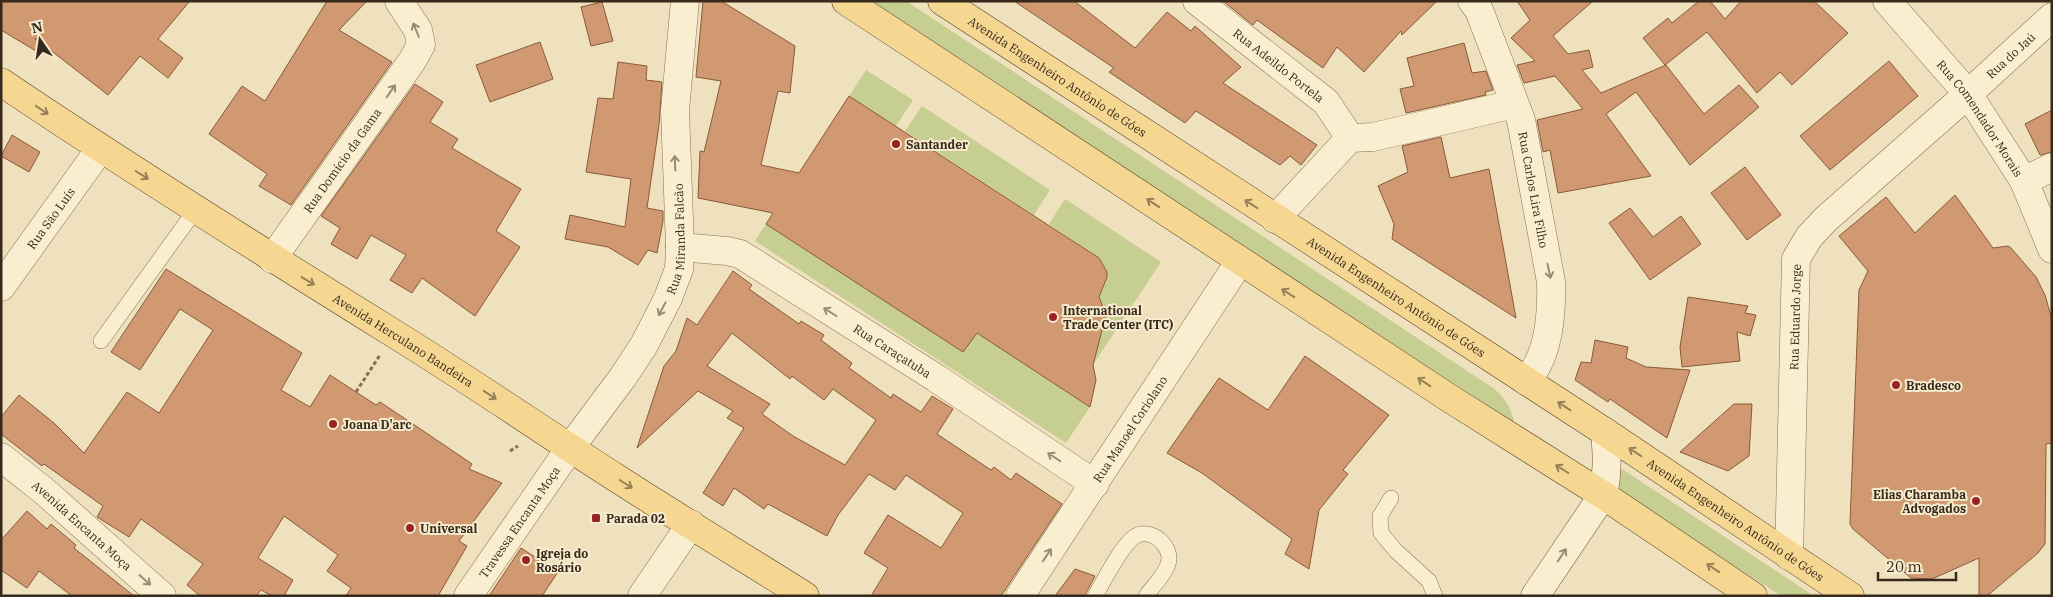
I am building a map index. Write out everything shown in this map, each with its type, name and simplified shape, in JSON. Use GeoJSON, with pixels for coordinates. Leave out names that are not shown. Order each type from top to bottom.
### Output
{"type":"FeatureCollection","features":[{"type":"Feature","properties":{"kind":"main road"},"geometry":{"type":"LineString","coordinates":[[846,1],[1450,398],[1603,494],[1753,596]]}},
{"type":"Feature","properties":{"kind":"main road","name":"Avenida Engenheiro Antônio de Góes"},"geometry":{"type":"LineString","coordinates":[[942,1],[1605,432],[1850,596]]}},
{"type":"Feature","properties":{"kind":"main road","name":"Avenida Herculano Bandeira"},"geometry":{"type":"LineString","coordinates":[[1,82],[100,149],[196,208],[272,260],[394,334],[570,448],[805,595]]}},
{"type":"Feature","properties":{"kind":"street","name":"Rua Domício da Gama"},"geometry":{"type":"LineString","coordinates":[[272,260],[412,61],[421,45],[418,30],[399,1]]}},
{"type":"Feature","properties":{"kind":"street","name":"Rua Miranda Falcão"},"geometry":{"type":"LineString","coordinates":[[570,448],[644,344],[668,298],[679,269],[680,246],[674,110],[685,1]]}},
{"type":"Feature","properties":{"kind":"street","name":"Rua Adeildo Portela"},"geometry":{"type":"LineString","coordinates":[[1197,1],[1326,102],[1350,138]]}},
{"type":"Feature","properties":{"kind":"street","name":"Rua Comendador Morais"},"geometry":{"type":"LineString","coordinates":[[1887,1],[1968,94],[2024,181],[2052,250]]}},
{"type":"Feature","properties":{"kind":"street","name":"Rua Carlos Lira Filho"},"geometry":{"type":"LineString","coordinates":[[1480,4],[1521,120],[1551,282],[1552,302],[1543,351],[1536,371],[1526,382]]}},
{"type":"Feature","properties":{"kind":"street","name":"Rua do Jaú"},"geometry":{"type":"LineString","coordinates":[[1968,94],[2052,17]]}},
{"type":"Feature","properties":{"kind":"street","name":"Rua Eduardo Jorge"},"geometry":{"type":"LineString","coordinates":[[1790,556],[1796,258],[1809,237],[1826,219],[1968,94]]}},
{"type":"Feature","properties":{"kind":"street"},"geometry":{"type":"LineString","coordinates":[[1275,219],[1350,138],[1373,137],[1514,104]]}},
{"type":"Feature","properties":{"kind":"street","name":"Rua São Luís"},"geometry":{"type":"LineString","coordinates":[[1,287],[100,149]]}},
{"type":"Feature","properties":{"kind":"street"},"geometry":{"type":"LineString","coordinates":[[2024,181],[2052,167]]}},
{"type":"Feature","properties":{"kind":"street","name":"Rua Caraçatuba"},"geometry":{"type":"LineString","coordinates":[[680,246],[740,254],[936,378],[1095,484]]}},
{"type":"Feature","properties":{"kind":"street","name":"Rua Manoel Coriolano"},"geometry":{"type":"LineString","coordinates":[[1020,596],[1240,261]]}},
{"type":"Feature","properties":{"kind":"street"},"geometry":{"type":"LineString","coordinates":[[1535,596],[1603,494],[1607,470],[1605,432]]}},
{"type":"Feature","properties":{"kind":"street","name":"Travessa Encanta Moça"},"geometry":{"type":"LineString","coordinates":[[468,596],[570,448]]}},
{"type":"Feature","properties":{"kind":"street","name":"Avenida Encanta Moça"},"geometry":{"type":"LineString","coordinates":[[1,457],[44,491],[162,596]]}},
{"type":"Feature","properties":{"kind":"street"},"geometry":{"type":"LineString","coordinates":[[642,596],[691,524]]}},
{"type":"Feature","properties":{"kind":"lane"},"geometry":{"type":"LineString","coordinates":[[101,341],[196,208]]}},
{"type":"Feature","properties":{"kind":"lane"},"geometry":{"type":"LineString","coordinates":[[1391,498],[1380,516],[1381,533],[1396,552],[1429,581],[1435,596]]}},
{"type":"Feature","properties":{"kind":"lane"},"geometry":{"type":"LineString","coordinates":[[1095,596],[1126,545],[1134,537],[1142,534],[1152,536],[1165,546],[1170,556],[1166,569],[1146,596]]}},
{"type":"Feature","properties":{"kind":"path"},"geometry":{"type":"LineString","coordinates":[[356,392],[394,334]]}},
{"type":"Feature","properties":{"kind":"path"},"geometry":{"type":"LineString","coordinates":[[510,452],[520,444]]}},
{"type":"Feature","properties":{"kind":"green space"},"geometry":{"type":"Polygon","coordinates":[[[872,1],[906,1],[1493,388],[1508,405],[1515,426],[872,1]]]}},
{"type":"Feature","properties":{"kind":"green space"},"geometry":{"type":"Polygon","coordinates":[[[866,70],[913,100],[896,126],[849,96],[866,70]]]}},
{"type":"Feature","properties":{"kind":"green space"},"geometry":{"type":"Polygon","coordinates":[[[922,106],[1050,190],[1034,215],[905,131],[922,106]]]}},
{"type":"Feature","properties":{"kind":"green space"},"geometry":{"type":"Polygon","coordinates":[[[1065,199],[1161,262],[1092,366],[1106,315],[1099,296],[1107,272],[1099,258],[1049,224],[1065,199]]]}},
{"type":"Feature","properties":{"kind":"green space"},"geometry":{"type":"Polygon","coordinates":[[[766,224],[963,352],[977,333],[1090,407],[1066,443],[755,241],[766,224]]]}},
{"type":"Feature","properties":{"kind":"green space"},"geometry":{"type":"Polygon","coordinates":[[[1613,463],[1814,596],[1781,596],[1612,486],[1613,463]]]}},
{"type":"Feature","properties":{"kind":"building"},"geometry":{"type":"Polygon","coordinates":[[[1,1],[190,1],[158,39],[183,58],[168,78],[140,56],[108,95],[35,38],[41,54],[1,30],[1,1]]]}},
{"type":"Feature","properties":{"kind":"building"},"geometry":{"type":"Polygon","coordinates":[[[327,1],[367,1],[339,30],[392,62],[291,205],[259,186],[267,174],[209,134],[242,86],[265,101],[327,1]]]}},
{"type":"Feature","properties":{"kind":"building"},"geometry":{"type":"Polygon","coordinates":[[[703,1],[721,1],[795,46],[790,93],[778,91],[761,165],[799,173],[849,96],[1099,258],[1107,272],[1107,277],[1099,297],[1106,315],[1093,365],[1096,380],[1090,407],[977,333],[963,352],[766,224],[773,213],[698,198],[700,151],[704,152],[721,81],[696,77],[703,1]]]}},
{"type":"Feature","properties":{"kind":"building"},"geometry":{"type":"Polygon","coordinates":[[[1014,1],[1074,1],[1135,48],[1167,12],[1191,31],[1195,26],[1241,67],[1223,83],[1317,145],[1301,165],[1290,156],[1280,165],[1196,111],[1185,123],[1109,72],[1114,68],[1014,1]]]}},
{"type":"Feature","properties":{"kind":"building"},"geometry":{"type":"Polygon","coordinates":[[[1223,1],[1437,1],[1402,35],[1401,31],[1364,72],[1337,47],[1323,68],[1257,20],[1253,25],[1223,1]]]}},
{"type":"Feature","properties":{"kind":"building"},"geometry":{"type":"Polygon","coordinates":[[[1517,1],[1593,1],[1553,36],[1568,54],[1589,50],[1593,67],[1582,70],[1601,93],[1666,65],[1704,114],[1739,85],[1759,107],[1690,165],[1636,92],[1606,114],[1651,176],[1558,193],[1550,150],[1543,152],[1537,120],[1583,109],[1555,76],[1524,83],[1517,65],[1535,61],[1511,38],[1530,20],[1517,1]]]}},
{"type":"Feature","properties":{"kind":"building"},"geometry":{"type":"Polygon","coordinates":[[[1699,1],[1710,1],[1725,19],[1741,1],[1814,1],[1848,33],[1792,85],[1780,72],[1757,93],[1707,32],[1665,65],[1643,38],[1668,18],[1672,23],[1699,1]]]}},
{"type":"Feature","properties":{"kind":"building"},"geometry":{"type":"Polygon","coordinates":[[[602,2],[613,41],[591,46],[581,7],[602,2]]]}},
{"type":"Feature","properties":{"kind":"building"},"geometry":{"type":"Polygon","coordinates":[[[540,42],[553,79],[490,102],[476,65],[540,42]]]}},
{"type":"Feature","properties":{"kind":"building"},"geometry":{"type":"Polygon","coordinates":[[[1464,43],[1472,73],[1486,71],[1493,90],[1485,92],[1486,95],[1406,113],[1400,89],[1414,86],[1407,58],[1464,43]]]}},
{"type":"Feature","properties":{"kind":"building"},"geometry":{"type":"Polygon","coordinates":[[[1889,61],[1918,96],[1830,170],[1800,136],[1889,61]]]}},
{"type":"Feature","properties":{"kind":"building"},"geometry":{"type":"Polygon","coordinates":[[[618,62],[647,66],[646,80],[662,82],[659,125],[647,208],[663,211],[663,221],[657,253],[648,250],[638,265],[608,247],[565,239],[570,215],[625,227],[631,179],[586,172],[598,98],[613,99],[618,62]]]}},
{"type":"Feature","properties":{"kind":"building"},"geometry":{"type":"Polygon","coordinates":[[[415,84],[443,102],[430,122],[458,139],[452,148],[521,189],[496,231],[520,247],[475,316],[422,278],[412,293],[390,280],[406,255],[371,235],[357,259],[331,244],[340,228],[321,216],[415,84]]]}},
{"type":"Feature","properties":{"kind":"building"},"geometry":{"type":"Polygon","coordinates":[[[2052,110],[2052,152],[2040,155],[2025,124],[2052,110]]]}},
{"type":"Feature","properties":{"kind":"building"},"geometry":{"type":"Polygon","coordinates":[[[12,135],[40,152],[29,172],[1,156],[12,135]]]}},
{"type":"Feature","properties":{"kind":"building"},"geometry":{"type":"Polygon","coordinates":[[[1441,137],[1450,178],[1489,169],[1516,318],[1392,239],[1394,224],[1378,186],[1408,172],[1402,146],[1441,137]]]}},
{"type":"Feature","properties":{"kind":"building"},"geometry":{"type":"Polygon","coordinates":[[[1745,167],[1781,215],[1747,240],[1711,193],[1745,167]]]}},
{"type":"Feature","properties":{"kind":"building"},"geometry":{"type":"Polygon","coordinates":[[[1955,195],[1993,248],[2008,246],[2011,248],[2036,277],[2045,295],[2052,320],[2052,443],[2046,444],[2045,544],[2038,553],[1987,596],[1979,596],[1979,558],[1932,579],[1911,578],[1853,529],[1850,524],[1859,290],[1868,271],[1839,236],[1886,197],[1915,233],[1955,195]]]}},
{"type":"Feature","properties":{"kind":"building"},"geometry":{"type":"Polygon","coordinates":[[[1630,208],[1653,237],[1681,216],[1701,244],[1650,280],[1609,223],[1630,208]]]}},
{"type":"Feature","properties":{"kind":"building"},"geometry":{"type":"Polygon","coordinates":[[[166,269],[302,353],[281,390],[310,407],[330,375],[376,405],[380,402],[416,426],[472,464],[469,469],[502,483],[459,541],[467,546],[438,596],[346,596],[351,588],[327,571],[338,555],[284,516],[258,558],[293,580],[284,596],[272,596],[261,590],[256,596],[200,596],[187,585],[203,564],[141,519],[129,537],[97,517],[103,506],[44,464],[42,466],[1,434],[1,417],[19,395],[54,423],[84,453],[127,392],[159,413],[213,330],[180,309],[140,370],[111,352],[166,269]]]}},
{"type":"Feature","properties":{"kind":"building"},"geometry":{"type":"Polygon","coordinates":[[[733,271],[752,285],[749,289],[799,324],[801,321],[824,335],[821,340],[852,363],[849,368],[891,398],[893,394],[921,412],[932,396],[953,409],[937,434],[991,470],[994,467],[1011,480],[1016,473],[1062,504],[1001,596],[871,596],[888,568],[864,553],[888,515],[941,548],[963,513],[906,475],[895,490],[869,474],[838,515],[827,536],[768,504],[764,509],[734,488],[723,506],[703,493],[744,428],[727,418],[733,411],[698,391],[637,448],[664,366],[676,351],[687,318],[697,325],[733,271]],[[732,333],[707,366],[770,404],[762,414],[793,436],[845,465],[876,420],[833,389],[824,400],[792,376],[790,379],[732,333]]]}},
{"type":"Feature","properties":{"kind":"building"},"geometry":{"type":"Polygon","coordinates":[[[1688,297],[1748,306],[1745,313],[1756,315],[1750,336],[1737,332],[1740,361],[1682,367],[1680,347],[1688,297]]]}},
{"type":"Feature","properties":{"kind":"building"},"geometry":{"type":"Polygon","coordinates":[[[1595,340],[1628,347],[1626,358],[1646,367],[1690,370],[1667,438],[1610,399],[1608,402],[1575,380],[1581,362],[1591,363],[1595,340]]]}},
{"type":"Feature","properties":{"kind":"building"},"geometry":{"type":"Polygon","coordinates":[[[1305,356],[1389,415],[1343,470],[1348,474],[1319,510],[1309,569],[1285,554],[1292,539],[1202,473],[1167,453],[1219,378],[1268,410],[1305,356]]]}},
{"type":"Feature","properties":{"kind":"building"},"geometry":{"type":"Polygon","coordinates":[[[1734,404],[1752,404],[1749,456],[1728,471],[1680,452],[1734,404]]]}},
{"type":"Feature","properties":{"kind":"building"},"geometry":{"type":"Polygon","coordinates":[[[27,511],[47,529],[51,524],[76,545],[74,548],[134,596],[72,596],[39,571],[27,588],[1,570],[1,540],[27,511]]]}},
{"type":"Feature","properties":{"kind":"building","name":"Igreja do Rosário"},"geometry":{"type":"Polygon","coordinates":[[[521,548],[558,572],[542,596],[489,596],[521,548]]]}},
{"type":"Feature","properties":{"kind":"building"},"geometry":{"type":"Polygon","coordinates":[[[1075,569],[1095,576],[1084,596],[1055,596],[1075,569]]]}},
{"type":"Feature","properties":{"kind":"place","name":"Santander"},"geometry":{"type":"Point","coordinates":[896,144]}},
{"type":"Feature","properties":{"kind":"place","name":"International Trade Center (ITC)"},"geometry":{"type":"Point","coordinates":[1053,317]}},
{"type":"Feature","properties":{"kind":"place","name":"Bradesco"},"geometry":{"type":"Point","coordinates":[1896,385]}},
{"type":"Feature","properties":{"kind":"place","name":"Joana D'arc"},"geometry":{"type":"Point","coordinates":[333,424]}},
{"type":"Feature","properties":{"kind":"place","name":"Elias Charamba Advogados"},"geometry":{"type":"Point","coordinates":[1976,501]}},
{"type":"Feature","properties":{"kind":"place","name":"Parada 02"},"geometry":{"type":"Point","coordinates":[596,518]}},
{"type":"Feature","properties":{"kind":"place","name":"Universal"},"geometry":{"type":"Point","coordinates":[410,528]}},
{"type":"Feature","properties":{"kind":"place","name":"Igreja do Rosário"},"geometry":{"type":"Point","coordinates":[526,560]}}]}
